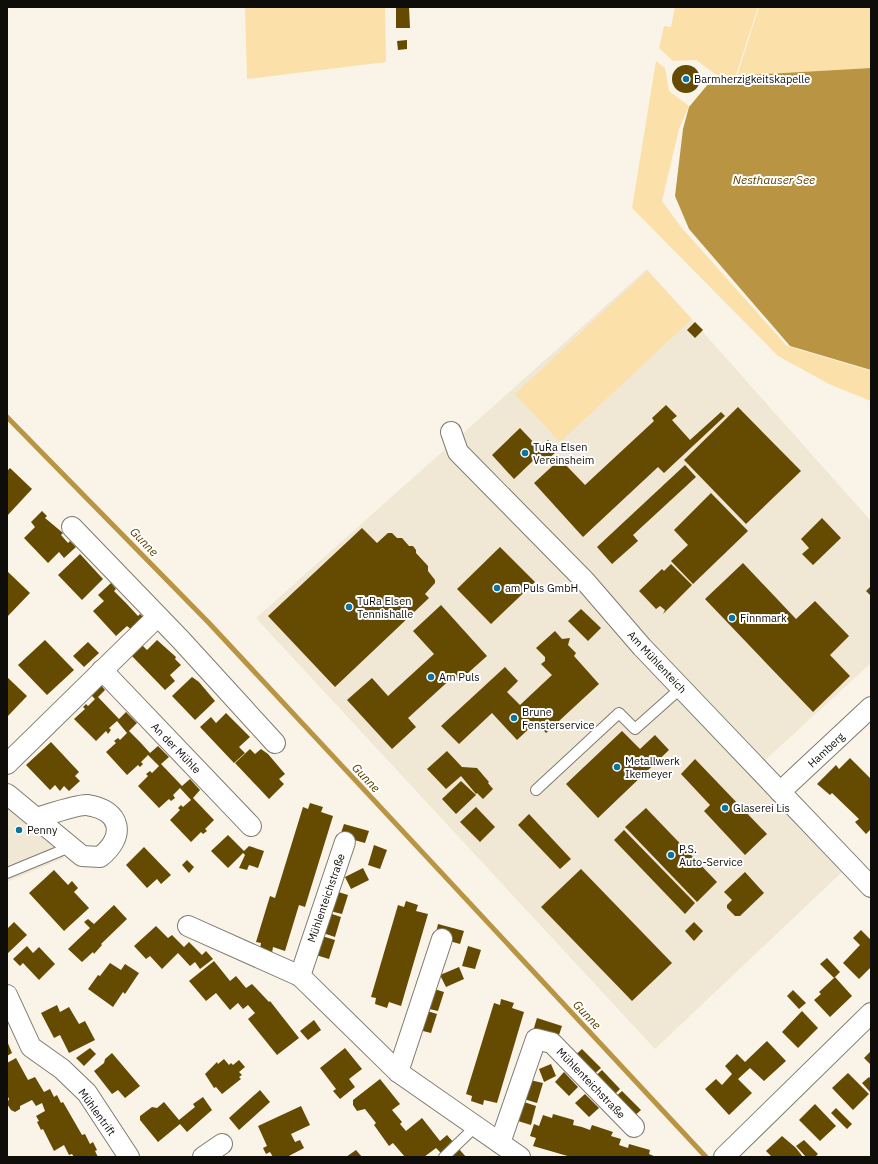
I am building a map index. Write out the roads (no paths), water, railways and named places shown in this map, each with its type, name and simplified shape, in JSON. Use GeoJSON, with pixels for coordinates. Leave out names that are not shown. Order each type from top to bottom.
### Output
{"type":"FeatureCollection","features":[{"type":"Feature","properties":{"kind":"street","name":"Am Mühlenteich"},"geometry":{"type":"LineString","coordinates":[[451,432],[458,452],[585,581],[642,647],[871,887]]}},
{"type":"Feature","properties":{"kind":"street"},"geometry":{"type":"LineString","coordinates":[[72,527],[157,617],[181,640],[275,743]]}},
{"type":"Feature","properties":{"kind":"street"},"geometry":{"type":"LineString","coordinates":[[7,764],[157,617]]}},
{"type":"Feature","properties":{"kind":"street","name":"An der Mühle"},"geometry":{"type":"LineString","coordinates":[[102,670],[250,826]]}},
{"type":"Feature","properties":{"kind":"street","name":"Hamberg"},"geometry":{"type":"LineString","coordinates":[[780,792],[871,707]]}},
{"type":"Feature","properties":{"kind":"street"},"geometry":{"type":"LineString","coordinates":[[7,794],[70,847],[82,856],[100,857],[111,849],[117,837],[116,822],[107,811],[86,805],[36,818]]}},
{"type":"Feature","properties":{"kind":"street","name":"Mühlenteichstraße"},"geometry":{"type":"LineString","coordinates":[[300,976],[345,842]]}},
{"type":"Feature","properties":{"kind":"street"},"geometry":{"type":"LineString","coordinates":[[188,926],[300,976],[398,1072],[520,1157]]}},
{"type":"Feature","properties":{"kind":"street"},"geometry":{"type":"LineString","coordinates":[[398,1072],[442,939]]}},
{"type":"Feature","properties":{"kind":"street","name":"Mühlentrift"},"geometry":{"type":"LineString","coordinates":[[7,995],[31,1047],[62,1069],[87,1093],[129,1157]]}},
{"type":"Feature","properties":{"kind":"street"},"geometry":{"type":"LineString","coordinates":[[724,1157],[871,1013]]}},
{"type":"Feature","properties":{"kind":"street","name":"Mühlenteichstraße"},"geometry":{"type":"LineString","coordinates":[[500,1143],[536,1039],[552,1043],[634,1127]]}},
{"type":"Feature","properties":{"kind":"street"},"geometry":{"type":"LineString","coordinates":[[203,1157],[222,1144]]}},
{"type":"Feature","properties":{"kind":"lane"},"geometry":{"type":"LineString","coordinates":[[536,790],[619,713],[635,729],[681,688]]}},
{"type":"Feature","properties":{"kind":"lane"},"geometry":{"type":"LineString","coordinates":[[7,873],[70,847]]}},
{"type":"Feature","properties":{"kind":"lane"},"geometry":{"type":"LineString","coordinates":[[444,1157],[475,1127]]}},
{"type":"Feature","properties":{"kind":"water","name":"Nesthauser See"},"geometry":{"type":"Polygon","coordinates":[[[871,68],[871,370],[790,346],[689,229],[675,196],[683,129],[689,107],[714,77],[871,68]]]}},
{"type":"Feature","properties":{"kind":"waterway","name":"Gunne"},"geometry":{"type":"LineString","coordinates":[[7,417],[209,623],[706,1157]]}},
{"type":"Feature","properties":{"kind":"place","name":"Barmherzigkeitskapelle"},"geometry":{"type":"Point","coordinates":[686,79]}},
{"type":"Feature","properties":{"kind":"place","name":"TuRa Elsen Vereinsheim"},"geometry":{"type":"Point","coordinates":[525,453]}},
{"type":"Feature","properties":{"kind":"place","name":"am Puls GmbH"},"geometry":{"type":"Point","coordinates":[497,588]}},
{"type":"Feature","properties":{"kind":"place","name":"TuRa Elsen Tennishalle"},"geometry":{"type":"Point","coordinates":[349,607]}},
{"type":"Feature","properties":{"kind":"place","name":"Finnmark"},"geometry":{"type":"Point","coordinates":[732,618]}},
{"type":"Feature","properties":{"kind":"place","name":"Am Puls"},"geometry":{"type":"Point","coordinates":[431,677]}},
{"type":"Feature","properties":{"kind":"place","name":"Brune Fensterservice"},"geometry":{"type":"Point","coordinates":[514,718]}},
{"type":"Feature","properties":{"kind":"place","name":"Metallwerk Ikemeyer"},"geometry":{"type":"Point","coordinates":[617,767]}},
{"type":"Feature","properties":{"kind":"place","name":"Glaserei Lis"},"geometry":{"type":"Point","coordinates":[725,808]}},
{"type":"Feature","properties":{"kind":"place","name":"Penny"},"geometry":{"type":"Point","coordinates":[19,830]}},
{"type":"Feature","properties":{"kind":"place","name":"P.S. Auto-Service"},"geometry":{"type":"Point","coordinates":[671,855]}}]}
